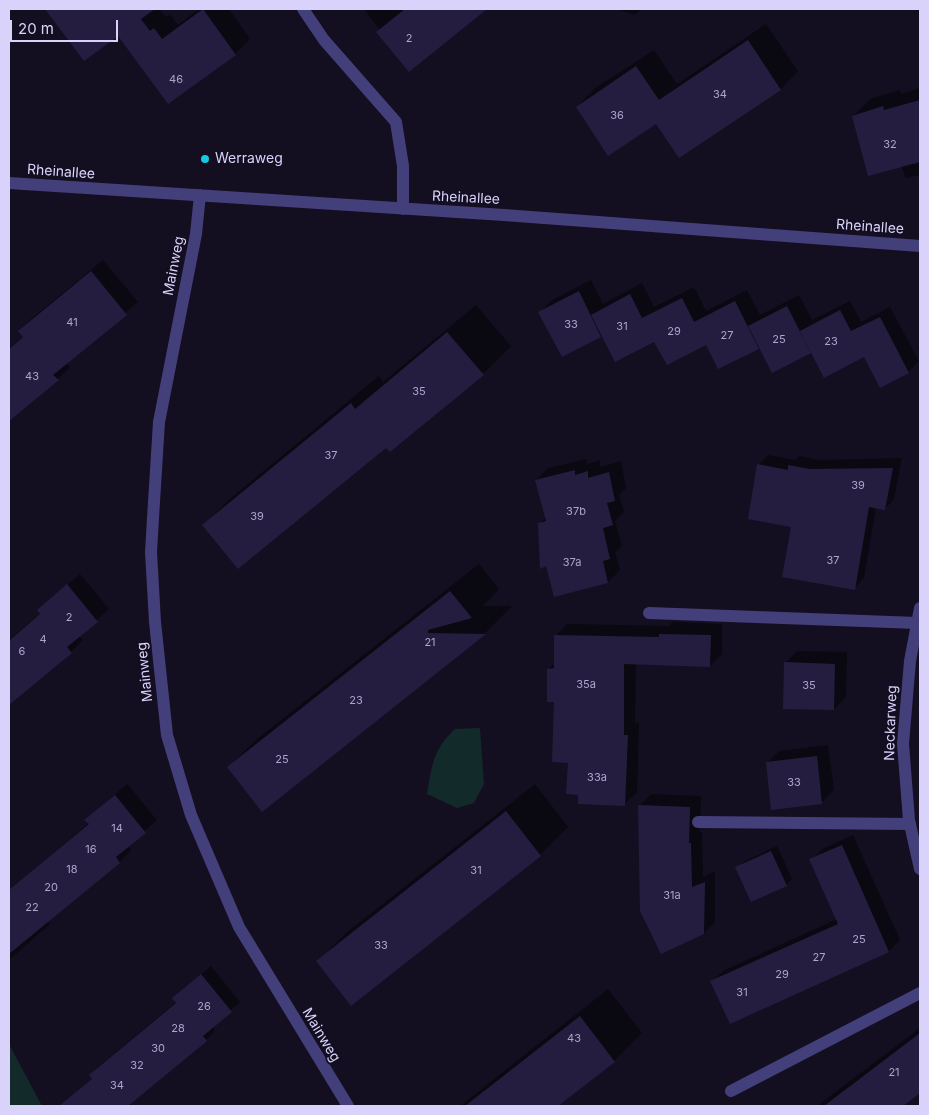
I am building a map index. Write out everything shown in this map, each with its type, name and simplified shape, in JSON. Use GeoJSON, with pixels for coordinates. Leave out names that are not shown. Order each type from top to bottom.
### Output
{"type":"FeatureCollection","features":[{"type":"Feature","properties":{"kind":"street"},"geometry":{"type":"LineString","coordinates":[[303,9],[324,40],[396,122],[403,166],[403,209]]}},
{"type":"Feature","properties":{"kind":"street","name":"Rheinallee"},"geometry":{"type":"LineString","coordinates":[[9,183],[920,246]]}},
{"type":"Feature","properties":{"kind":"street","name":"Mainweg"},"geometry":{"type":"LineString","coordinates":[[200,195],[196,234],[159,422],[153,518],[151,552],[155,622],[167,735],[191,815],[239,928],[348,1106]]}},
{"type":"Feature","properties":{"kind":"street","name":"Neckarweg"},"geometry":{"type":"LineString","coordinates":[[920,608],[910,661],[902,744],[910,824],[920,869]]}},
{"type":"Feature","properties":{"kind":"street"},"geometry":{"type":"LineString","coordinates":[[649,613],[917,623]]}},
{"type":"Feature","properties":{"kind":"street"},"geometry":{"type":"LineString","coordinates":[[698,822],[910,824]]}},
{"type":"Feature","properties":{"kind":"street"},"geometry":{"type":"LineString","coordinates":[[731,1092],[920,993]]}},
{"type":"Feature","properties":{"kind":"green space"},"geometry":{"type":"Polygon","coordinates":[[[480,728],[484,784],[474,803],[457,808],[427,794],[435,758],[448,736],[455,729],[480,728]]]}},
{"type":"Feature","properties":{"kind":"green space"},"geometry":{"type":"Polygon","coordinates":[[[9,1044],[42,1106],[9,1106],[9,1044]]]}},
{"type":"Feature","properties":{"kind":"building"},"geometry":{"type":"Polygon","coordinates":[[[45,9],[155,9],[141,19],[150,31],[154,28],[162,39],[203,9],[236,55],[168,104],[118,36],[84,61],[45,9]]]}},
{"type":"Feature","properties":{"kind":"building"},"geometry":{"type":"Polygon","coordinates":[[[405,9],[487,9],[409,72],[376,32],[405,9]]]}},
{"type":"Feature","properties":{"kind":"building"},"geometry":{"type":"Polygon","coordinates":[[[748,40],[781,90],[679,158],[656,124],[608,156],[576,107],[636,66],[659,100],[748,40]]]}},
{"type":"Feature","properties":{"kind":"building"},"geometry":{"type":"Polygon","coordinates":[[[920,100],[920,162],[868,176],[852,116],[883,106],[884,110],[920,100]]]}},
{"type":"Feature","properties":{"kind":"building"},"geometry":{"type":"Polygon","coordinates":[[[91,271],[127,315],[53,375],[59,380],[9,421],[9,349],[23,337],[18,331],[91,271]]]}},
{"type":"Feature","properties":{"kind":"building"},"geometry":{"type":"Polygon","coordinates":[[[579,291],[601,337],[562,357],[538,312],[579,291]]]}},
{"type":"Feature","properties":{"kind":"building"},"geometry":{"type":"Polygon","coordinates":[[[630,294],[642,318],[682,298],[694,322],[735,301],[759,349],[718,369],[706,345],[667,365],[654,342],[615,362],[591,315],[630,294]]]}},
{"type":"Feature","properties":{"kind":"building"},"geometry":{"type":"Polygon","coordinates":[[[787,306],[811,353],[772,373],[748,326],[787,306]]]}},
{"type":"Feature","properties":{"kind":"building"},"geometry":{"type":"Polygon","coordinates":[[[840,310],[851,331],[880,317],[909,373],[880,388],[864,357],[824,378],[800,331],[840,310]]]}},
{"type":"Feature","properties":{"kind":"building"},"geometry":{"type":"Polygon","coordinates":[[[447,332],[484,375],[390,452],[386,448],[238,569],[202,525],[351,403],[355,409],[447,332]]]}},
{"type":"Feature","properties":{"kind":"building"},"geometry":{"type":"Polygon","coordinates":[[[757,464],[788,470],[788,465],[810,469],[893,468],[885,510],[869,507],[855,590],[782,577],[791,527],[748,519],[757,464]]]}},
{"type":"Feature","properties":{"kind":"building"},"geometry":{"type":"Polygon","coordinates":[[[575,470],[575,475],[588,471],[588,478],[609,472],[615,501],[607,503],[613,525],[603,528],[610,559],[603,561],[608,583],[554,597],[546,566],[540,569],[538,523],[546,521],[535,480],[575,470]]]}},
{"type":"Feature","properties":{"kind":"building"},"geometry":{"type":"Polygon","coordinates":[[[67,584],[98,622],[67,647],[72,653],[9,705],[9,641],[40,614],[37,610],[67,584]]]}},
{"type":"Feature","properties":{"kind":"building"},"geometry":{"type":"Polygon","coordinates":[[[450,591],[472,618],[428,630],[428,633],[486,634],[262,812],[227,767],[450,591]]]}},
{"type":"Feature","properties":{"kind":"building"},"geometry":{"type":"Polygon","coordinates":[[[659,634],[711,635],[710,667],[624,664],[624,735],[628,735],[625,806],[578,804],[578,795],[566,794],[568,763],[552,762],[554,702],[547,702],[547,669],[554,668],[554,635],[659,637],[659,634]]]}},
{"type":"Feature","properties":{"kind":"building"},"geometry":{"type":"Polygon","coordinates":[[[784,662],[835,664],[834,710],[783,709],[784,662]]]}},
{"type":"Feature","properties":{"kind":"building"},"geometry":{"type":"Polygon","coordinates":[[[817,756],[822,804],[771,810],[766,762],[817,756]]]}},
{"type":"Feature","properties":{"kind":"building"},"geometry":{"type":"Polygon","coordinates":[[[115,795],[146,833],[116,857],[120,863],[9,954],[9,890],[89,824],[84,820],[115,795]]]}},
{"type":"Feature","properties":{"kind":"building"},"geometry":{"type":"Polygon","coordinates":[[[638,805],[690,807],[689,843],[691,843],[692,887],[705,882],[704,934],[661,954],[640,911],[638,805]]]}},
{"type":"Feature","properties":{"kind":"building"},"geometry":{"type":"Polygon","coordinates":[[[506,811],[541,856],[351,1006],[316,961],[506,811]]]}},
{"type":"Feature","properties":{"kind":"building"},"geometry":{"type":"Polygon","coordinates":[[[842,845],[889,952],[730,1024],[710,981],[838,924],[809,859],[842,845]]]}},
{"type":"Feature","properties":{"kind":"building"},"geometry":{"type":"Polygon","coordinates":[[[771,851],[787,886],[751,902],[735,867],[771,851]]]}},
{"type":"Feature","properties":{"kind":"building"},"geometry":{"type":"Polygon","coordinates":[[[201,974],[232,1012],[203,1036],[207,1041],[128,1106],[59,1106],[92,1079],[89,1075],[176,1003],[172,998],[201,974]]]}},
{"type":"Feature","properties":{"kind":"building"},"geometry":{"type":"Polygon","coordinates":[[[580,1016],[615,1062],[558,1106],[465,1106],[580,1016]]]}},
{"type":"Feature","properties":{"kind":"building"},"geometry":{"type":"Polygon","coordinates":[[[920,1033],[920,1093],[903,1106],[824,1106],[920,1033]]]}},
{"type":"Feature","properties":{"kind":"place","name":"Werraweg"},"geometry":{"type":"Point","coordinates":[205,159]}}]}
